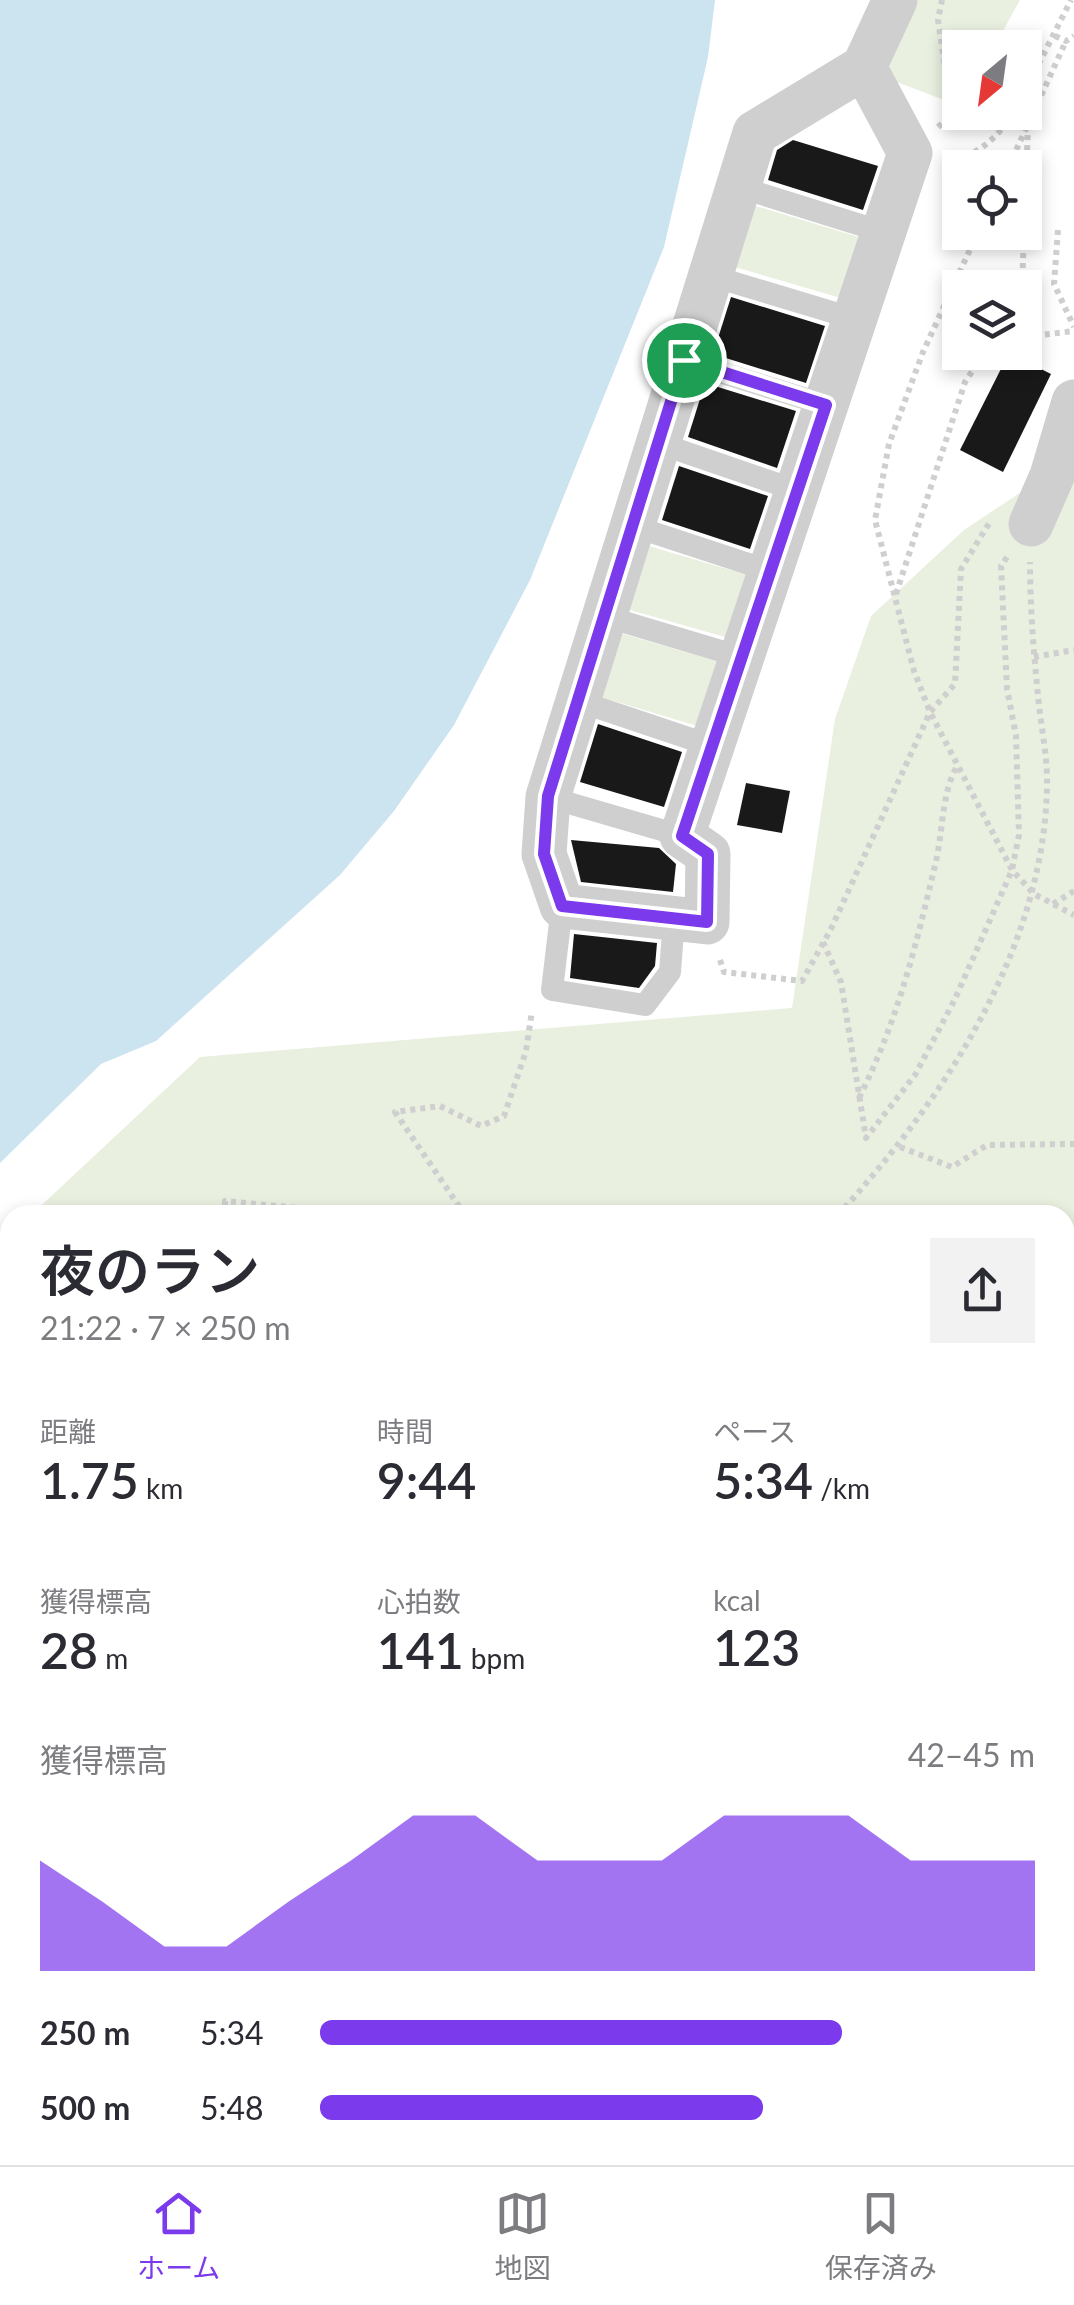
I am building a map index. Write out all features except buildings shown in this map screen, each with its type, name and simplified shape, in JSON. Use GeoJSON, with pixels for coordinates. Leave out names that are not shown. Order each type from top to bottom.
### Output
{"type":"FeatureCollection","features":[{"type":"Feature","properties":{"kind":"street"},"geometry":{"type":"LineString","coordinates":[[864,67],[910,153],[682,836],[708,854],[690,920],[562,906],[544,854],[548,796],[756,134],[864,67],[895,0]]}},
{"type":"Feature","properties":{"kind":"street"},"geometry":{"type":"LineString","coordinates":[[1030,524],[1074,402]]}},
{"type":"Feature","properties":{"kind":"lane"},"geometry":{"type":"LineString","coordinates":[[738,187],[883,232]]}},
{"type":"Feature","properties":{"kind":"lane"},"geometry":{"type":"LineString","coordinates":[[712,276],[855,319]]}},
{"type":"Feature","properties":{"kind":"lane"},"geometry":{"type":"LineString","coordinates":[[684,360],[826,405]]}},
{"type":"Feature","properties":{"kind":"lane"},"geometry":{"type":"LineString","coordinates":[[658,444],[798,490]]}},
{"type":"Feature","properties":{"kind":"lane"},"geometry":{"type":"LineString","coordinates":[[633,526],[770,572]]}},
{"type":"Feature","properties":{"kind":"lane"},"geometry":{"type":"LineString","coordinates":[[604,616],[742,658]]}},
{"type":"Feature","properties":{"kind":"lane"},"geometry":{"type":"LineString","coordinates":[[578,700],[712,746]]}},
{"type":"Feature","properties":{"kind":"lane"},"geometry":{"type":"LineString","coordinates":[[548,796],[682,836]]}},
{"type":"Feature","properties":{"kind":"lane"},"geometry":{"type":"LineString","coordinates":[[562,906],[552,990],[645,1005],[670,972],[690,920]]}},
{"type":"Feature","properties":{"kind":"path"},"geometry":{"type":"LineString","coordinates":[[910,153],[952,114],[938,20],[942,0]]}},
{"type":"Feature","properties":{"kind":"path"},"geometry":{"type":"LineString","coordinates":[[1042,60],[1071,0]]}},
{"type":"Feature","properties":{"kind":"path"},"geometry":{"type":"LineString","coordinates":[[1056,36],[1066,40]]}},
{"type":"Feature","properties":{"kind":"path"},"geometry":{"type":"LineString","coordinates":[[1042,93],[1066,40],[1074,36]]}},
{"type":"Feature","properties":{"kind":"path"},"geometry":{"type":"LineString","coordinates":[[910,153],[946,162],[966,158],[988,144],[999,130]]}},
{"type":"Feature","properties":{"kind":"path"},"geometry":{"type":"LineString","coordinates":[[1042,334],[1074,329],[1054,284],[1058,230]]}},
{"type":"Feature","properties":{"kind":"path"},"geometry":{"type":"LineString","coordinates":[[970,250],[923,352],[889,444],[874,520],[930,712],[1012,870],[1034,894],[1074,915]]}},
{"type":"Feature","properties":{"kind":"path"},"geometry":{"type":"LineString","coordinates":[[895,596],[965,382],[973,370]]}},
{"type":"Feature","properties":{"kind":"path"},"geometry":{"type":"LineString","coordinates":[[690,920],[724,972],[802,981],[824,942],[930,712],[955,684],[961,569],[991,519],[1030,524]]}},
{"type":"Feature","properties":{"kind":"path"},"geometry":{"type":"LineString","coordinates":[[847,1205],[900,1147],[978,1021],[1034,894],[1043,858],[1048,784],[1034,658],[1030,524]]}},
{"type":"Feature","properties":{"kind":"path"},"geometry":{"type":"LineString","coordinates":[[824,942],[841,982],[866,1138],[915,1075],[955,999],[1012,870],[1020,835],[1001,566],[1030,524]]}},
{"type":"Feature","properties":{"kind":"path"},"geometry":{"type":"LineString","coordinates":[[1034,658],[1074,650]]}},
{"type":"Feature","properties":{"kind":"path"},"geometry":{"type":"LineString","coordinates":[[858,1099],[890,1036],[906,983],[946,818],[947,781],[958,764]]}},
{"type":"Feature","properties":{"kind":"path"},"geometry":{"type":"LineString","coordinates":[[1052,905],[1074,891]]}},
{"type":"Feature","properties":{"kind":"path"},"geometry":{"type":"LineString","coordinates":[[458,1205],[396,1112],[440,1106],[481,1126],[504,1116],[526,1051],[531,1017]]}},
{"type":"Feature","properties":{"kind":"path"},"geometry":{"type":"LineString","coordinates":[[900,1147],[952,1167],[987,1144],[1074,1144]]}},
{"type":"Feature","properties":{"kind":"path"},"geometry":{"type":"LineString","coordinates":[[225,1205],[225,1201],[267,1205]]}},
{"type":"Feature","properties":{"kind":"green space"},"geometry":{"type":"Polygon","coordinates":[[[910,0],[1020,0],[1003,30],[942,30],[942,99],[886,78],[910,0]]]}},
{"type":"Feature","properties":{"kind":"green space"},"geometry":{"type":"Polygon","coordinates":[[[746,203],[862,238],[844,299],[728,265],[746,203]]]}},
{"type":"Feature","properties":{"kind":"green space"},"geometry":{"type":"Polygon","coordinates":[[[1074,457],[1074,1205],[42,1205],[200,1057],[792,1008],[835,719],[871,616],[964,530],[1074,457]]]}},
{"type":"Feature","properties":{"kind":"green space"},"geometry":{"type":"Polygon","coordinates":[[[642,544],[751,576],[732,639],[623,608],[642,544]]]}},
{"type":"Feature","properties":{"kind":"green space"},"geometry":{"type":"Polygon","coordinates":[[[613,631],[723,663],[704,728],[594,695],[613,631]]]}},
{"type":"Feature","properties":{"kind":"water"},"geometry":{"type":"Polygon","coordinates":[[[0,0],[715,0],[708,57],[664,247],[530,580],[454,725],[394,811],[340,875],[156,1041],[101,1064],[0,1163],[0,0]]]}},
{"type":"Feature","properties":{"kind":"route"},"geometry":{"type":"LineString","coordinates":[[684,360],[826,405],[682,836],[708,854],[707,922],[562,906],[544,854],[548,796],[684,360]]}}]}
